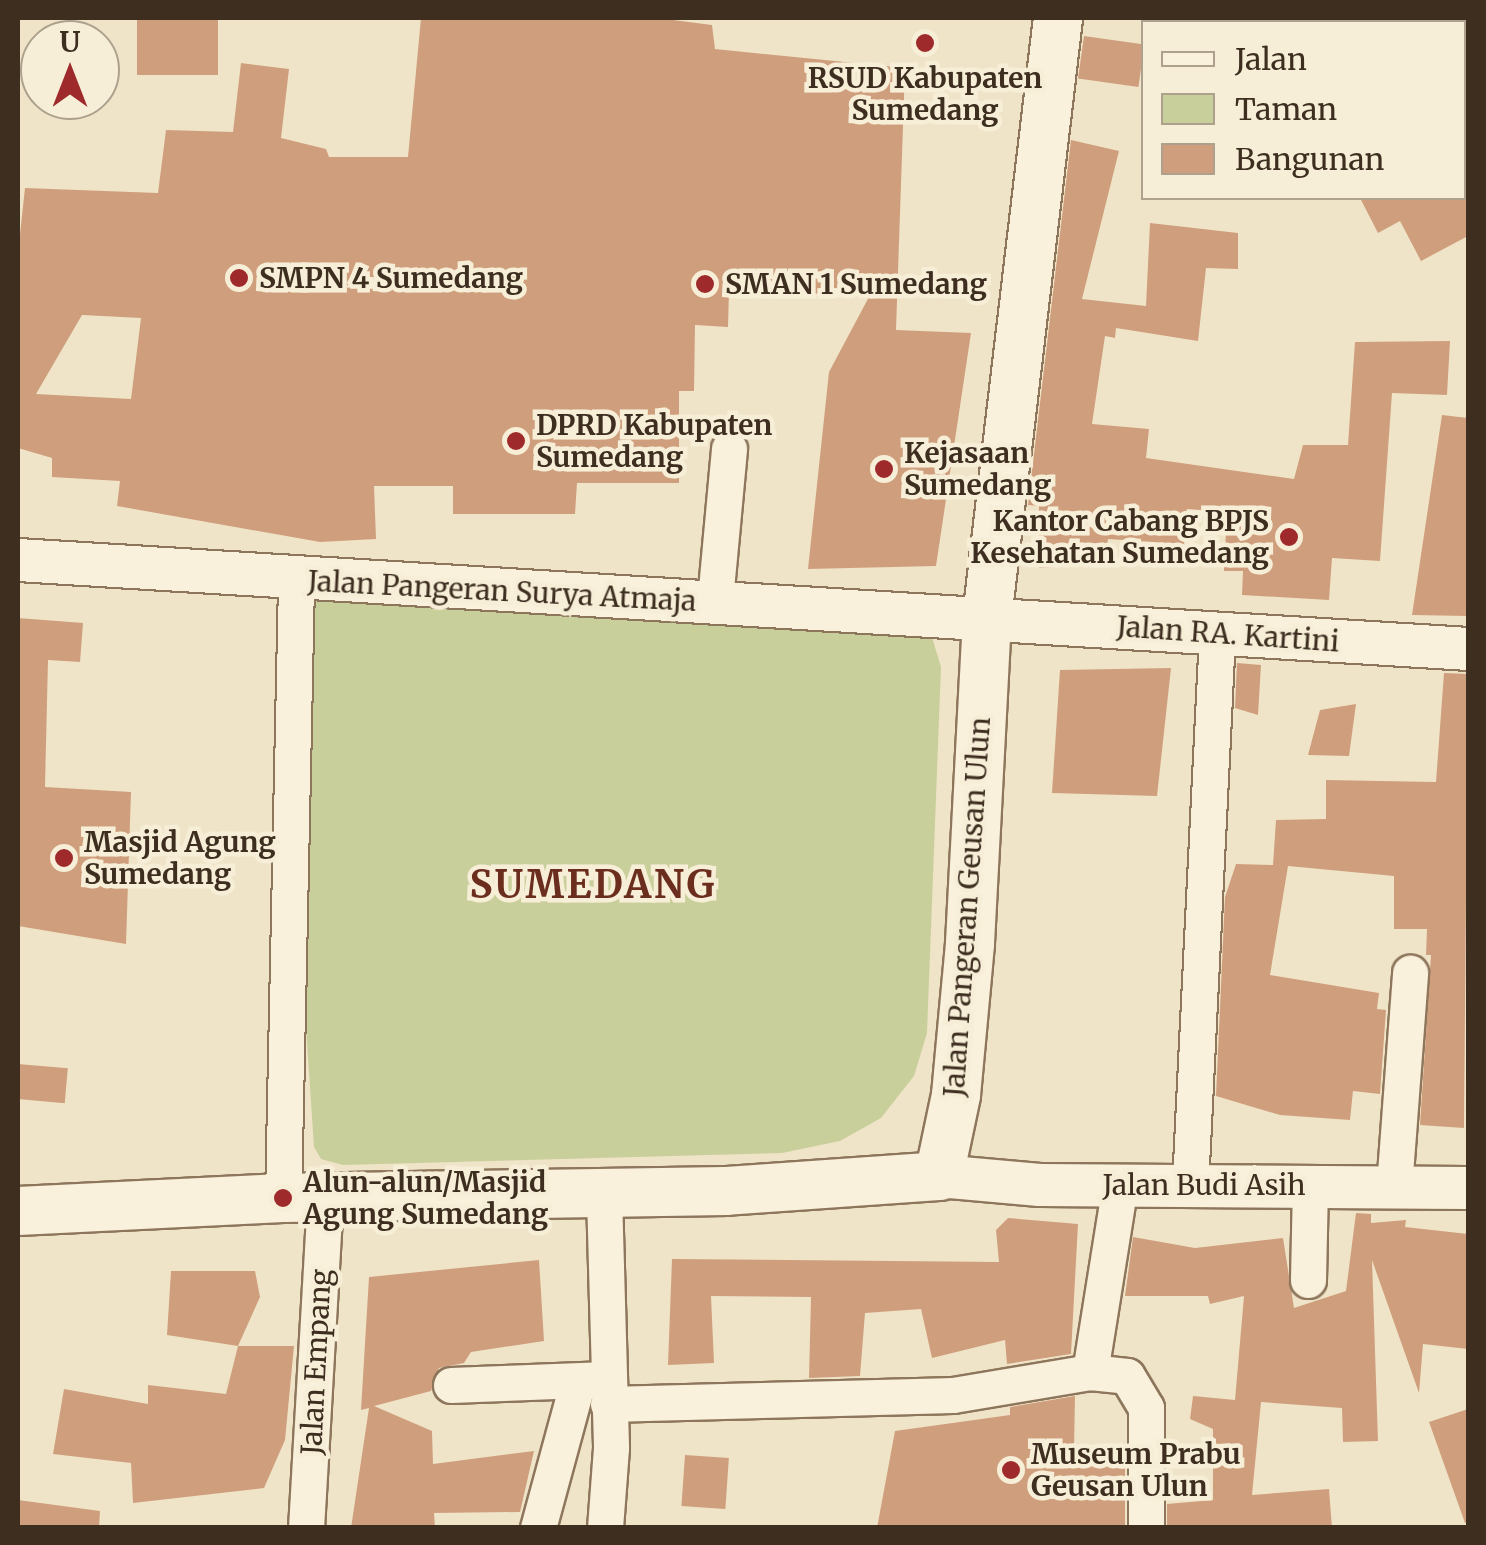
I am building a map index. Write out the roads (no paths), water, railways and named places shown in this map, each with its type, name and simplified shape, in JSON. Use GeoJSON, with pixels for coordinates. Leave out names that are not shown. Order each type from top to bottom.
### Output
{"type":"FeatureCollection","features":[{"type":"Feature","properties":{"kind":"main road","name":"Jalan Pangeran Geusan Ulun"},"geometry":{"type":"LineString","coordinates":[[939,1176],[956,1095],[970,943],[987,618],[1058,18]]}},
{"type":"Feature","properties":{"kind":"main road"},"geometry":{"type":"LineString","coordinates":[[18,1211],[304,1198],[604,1195],[939,1176]]}},
{"type":"Feature","properties":{"kind":"street"},"geometry":{"type":"LineString","coordinates":[[714,600],[729,450]]}},
{"type":"Feature","properties":{"kind":"street","name":"Jalan Pangeran Surya Atmaja"},"geometry":{"type":"LineString","coordinates":[[18,560],[296,582],[714,600],[987,618]]}},
{"type":"Feature","properties":{"kind":"street","name":"Jalan Empang"},"geometry":{"type":"LineString","coordinates":[[296,582],[306,1528]]}},
{"type":"Feature","properties":{"kind":"street","name":"Jalan RA. Kartini"},"geometry":{"type":"LineString","coordinates":[[987,618],[1468,649]]}},
{"type":"Feature","properties":{"kind":"street"},"geometry":{"type":"LineString","coordinates":[[1190,1186],[1217,634]]}},
{"type":"Feature","properties":{"kind":"street"},"geometry":{"type":"LineString","coordinates":[[1394,1186],[1410,972]]}},
{"type":"Feature","properties":{"kind":"street","name":"Jalan Budi Asih"},"geometry":{"type":"LineString","coordinates":[[939,1176],[1120,1185],[1468,1188]]}},
{"type":"Feature","properties":{"kind":"street"},"geometry":{"type":"LineString","coordinates":[[1090,1372],[1120,1185]]}},
{"type":"Feature","properties":{"kind":"street"},"geometry":{"type":"LineString","coordinates":[[1308,1280],[1310,1186]]}},
{"type":"Feature","properties":{"kind":"street"},"geometry":{"type":"LineString","coordinates":[[604,1195],[598,1388],[605,1528]]}},
{"type":"Feature","properties":{"kind":"street"},"geometry":{"type":"LineString","coordinates":[[451,1386],[954,1395],[1090,1372],[1127,1376],[1140,1387],[1146,1408],[1146,1528]]}},
{"type":"Feature","properties":{"kind":"street"},"geometry":{"type":"LineString","coordinates":[[538,1528],[598,1388]]}},
{"type":"Feature","properties":{"kind":"place","name":"RSUD Kabupaten Sumedang"},"geometry":{"type":"Point","coordinates":[925,43]}},
{"type":"Feature","properties":{"kind":"place","name":"SMPN 4 Sumedang"},"geometry":{"type":"Point","coordinates":[239,278]}},
{"type":"Feature","properties":{"kind":"place","name":"SMAN 1 Sumedang"},"geometry":{"type":"Point","coordinates":[705,284]}},
{"type":"Feature","properties":{"kind":"place","name":"DPRD Kabupaten Sumedang"},"geometry":{"type":"Point","coordinates":[516,441]}},
{"type":"Feature","properties":{"kind":"place","name":"Kejasaan Sumedang"},"geometry":{"type":"Point","coordinates":[884,469]}},
{"type":"Feature","properties":{"kind":"place","name":"Kantor Cabang BPJS Kesehatan Sumedang"},"geometry":{"type":"Point","coordinates":[1289,537]}},
{"type":"Feature","properties":{"kind":"place","name":"Masjid Agung Sumedang"},"geometry":{"type":"Point","coordinates":[64,858]}},
{"type":"Feature","properties":{"kind":"place","name":"Alun-alun/Masjid Agung Sumedang"},"geometry":{"type":"Point","coordinates":[283,1198]}},
{"type":"Feature","properties":{"kind":"place","name":"Museum Prabu Geusan Ulun"},"geometry":{"type":"Point","coordinates":[1011,1470]}},
{"type":"Feature","properties":{"kind":"district","name":"SUMEDANG"},"geometry":{"type":"Point","coordinates":[593,885]}}]}
